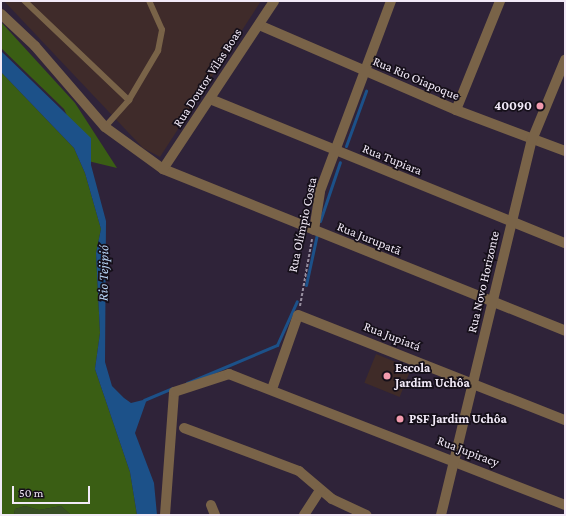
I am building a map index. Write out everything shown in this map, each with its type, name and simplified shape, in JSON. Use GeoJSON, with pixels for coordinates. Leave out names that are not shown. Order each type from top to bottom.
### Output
{"type":"FeatureCollection","features":[{"type":"Feature","properties":{"kind":"street","name":"Rua Doutor Vilas Boas"},"geometry":{"type":"LineString","coordinates":[[163,169],[259,26],[274,1]]}},
{"type":"Feature","properties":{"kind":"street","name":"Rua Olímpio Costa"},"geometry":{"type":"LineString","coordinates":[[314,230],[320,191],[391,1]]}},
{"type":"Feature","properties":{"kind":"street"},"geometry":{"type":"LineString","coordinates":[[456,110],[500,1]]}},
{"type":"Feature","properties":{"kind":"street","name":"Rua Jurupatã"},"geometry":{"type":"LineString","coordinates":[[1,14],[35,46],[105,127],[163,169],[493,304],[565,331]]}},
{"type":"Feature","properties":{"kind":"street","name":"Rua Rio Oiapoque"},"geometry":{"type":"LineString","coordinates":[[259,26],[456,110],[532,140],[565,151]]}},
{"type":"Feature","properties":{"kind":"street","name":"Rua Novo Horizonte"},"geometry":{"type":"LineString","coordinates":[[441,515],[532,140],[565,60]]}},
{"type":"Feature","properties":{"kind":"street","name":"Rua Tupiara"},"geometry":{"type":"LineString","coordinates":[[210,99],[511,223],[565,243]]}},
{"type":"Feature","properties":{"kind":"street"},"geometry":{"type":"LineString","coordinates":[[272,389],[298,314]]}},
{"type":"Feature","properties":{"kind":"street","name":"Rua Jupiatá"},"geometry":{"type":"LineString","coordinates":[[298,314],[474,382],[565,420]]}},
{"type":"Feature","properties":{"kind":"street","name":"Rua Jupiracy"},"geometry":{"type":"LineString","coordinates":[[165,515],[172,399],[177,389],[233,374],[354,424],[455,460],[565,505]]}},
{"type":"Feature","properties":{"kind":"street"},"geometry":{"type":"LineString","coordinates":[[184,428],[299,471],[320,490],[366,515]]}},
{"type":"Feature","properties":{"kind":"street"},"geometry":{"type":"LineString","coordinates":[[304,515],[320,490]]}},
{"type":"Feature","properties":{"kind":"lane"},"geometry":{"type":"LineString","coordinates":[[25,1],[129,100]]}},
{"type":"Feature","properties":{"kind":"lane"},"geometry":{"type":"LineString","coordinates":[[105,127],[129,100],[158,51],[162,30],[149,1]]}},
{"type":"Feature","properties":{"kind":"path","name":"Rua Olímpio Costa"},"geometry":{"type":"LineString","coordinates":[[298,314],[314,230]]}},
{"type":"Feature","properties":{"kind":"shaded area"},"geometry":{"type":"Polygon","coordinates":[[[4,1],[261,1],[160,157],[143,148],[4,1]]]}},
{"type":"Feature","properties":{"kind":"shaded area","name":"Escola Jardim Uchôa"},"geometry":{"type":"Polygon","coordinates":[[[376,354],[411,368],[400,397],[364,383],[376,354]]]}},
{"type":"Feature","properties":{"kind":"green space"},"geometry":{"type":"Polygon","coordinates":[[[1,22],[75,103],[117,168],[88,161],[64,109],[1,48],[1,22]]]}},
{"type":"Feature","properties":{"kind":"green space"},"geometry":{"type":"Polygon","coordinates":[[[1,72],[74,148],[85,173],[101,229],[96,253],[100,333],[95,369],[130,472],[137,515],[71,515],[61,506],[39,510],[25,506],[15,509],[14,515],[1,515],[1,72]]]}},
{"type":"Feature","properties":{"kind":"green space"},"geometry":{"type":"Polygon","coordinates":[[[25,506],[39,510],[61,506],[71,515],[14,515],[15,509],[25,506]]]}},
{"type":"Feature","properties":{"kind":"water","name":"Rio Tejipió"},"geometry":{"type":"Polygon","coordinates":[[[1,51],[91,138],[91,165],[106,221],[105,362],[112,386],[124,398],[131,403],[147,399],[135,433],[154,483],[157,515],[137,515],[130,472],[95,369],[100,333],[96,253],[101,229],[85,173],[74,148],[1,72],[1,51]]]}},
{"type":"Feature","properties":{"kind":"waterway"},"geometry":{"type":"LineString","coordinates":[[346,146],[366,91]]}},
{"type":"Feature","properties":{"kind":"waterway"},"geometry":{"type":"LineString","coordinates":[[320,221],[340,162]]}},
{"type":"Feature","properties":{"kind":"waterway"},"geometry":{"type":"LineString","coordinates":[[306,285],[317,234]]}},
{"type":"Feature","properties":{"kind":"waterway"},"geometry":{"type":"LineString","coordinates":[[187,383],[277,345],[297,301]]}},
{"type":"Feature","properties":{"kind":"waterway"},"geometry":{"type":"LineString","coordinates":[[144,400],[172,388]]}},
{"type":"Feature","properties":{"kind":"place","name":"40090"},"geometry":{"type":"Point","coordinates":[540,106]}},
{"type":"Feature","properties":{"kind":"place","name":"Escola Jardim Uchôa"},"geometry":{"type":"Point","coordinates":[387,376]}},
{"type":"Feature","properties":{"kind":"place","name":"PSF Jardim Uchôa"},"geometry":{"type":"Point","coordinates":[400,419]}}]}
